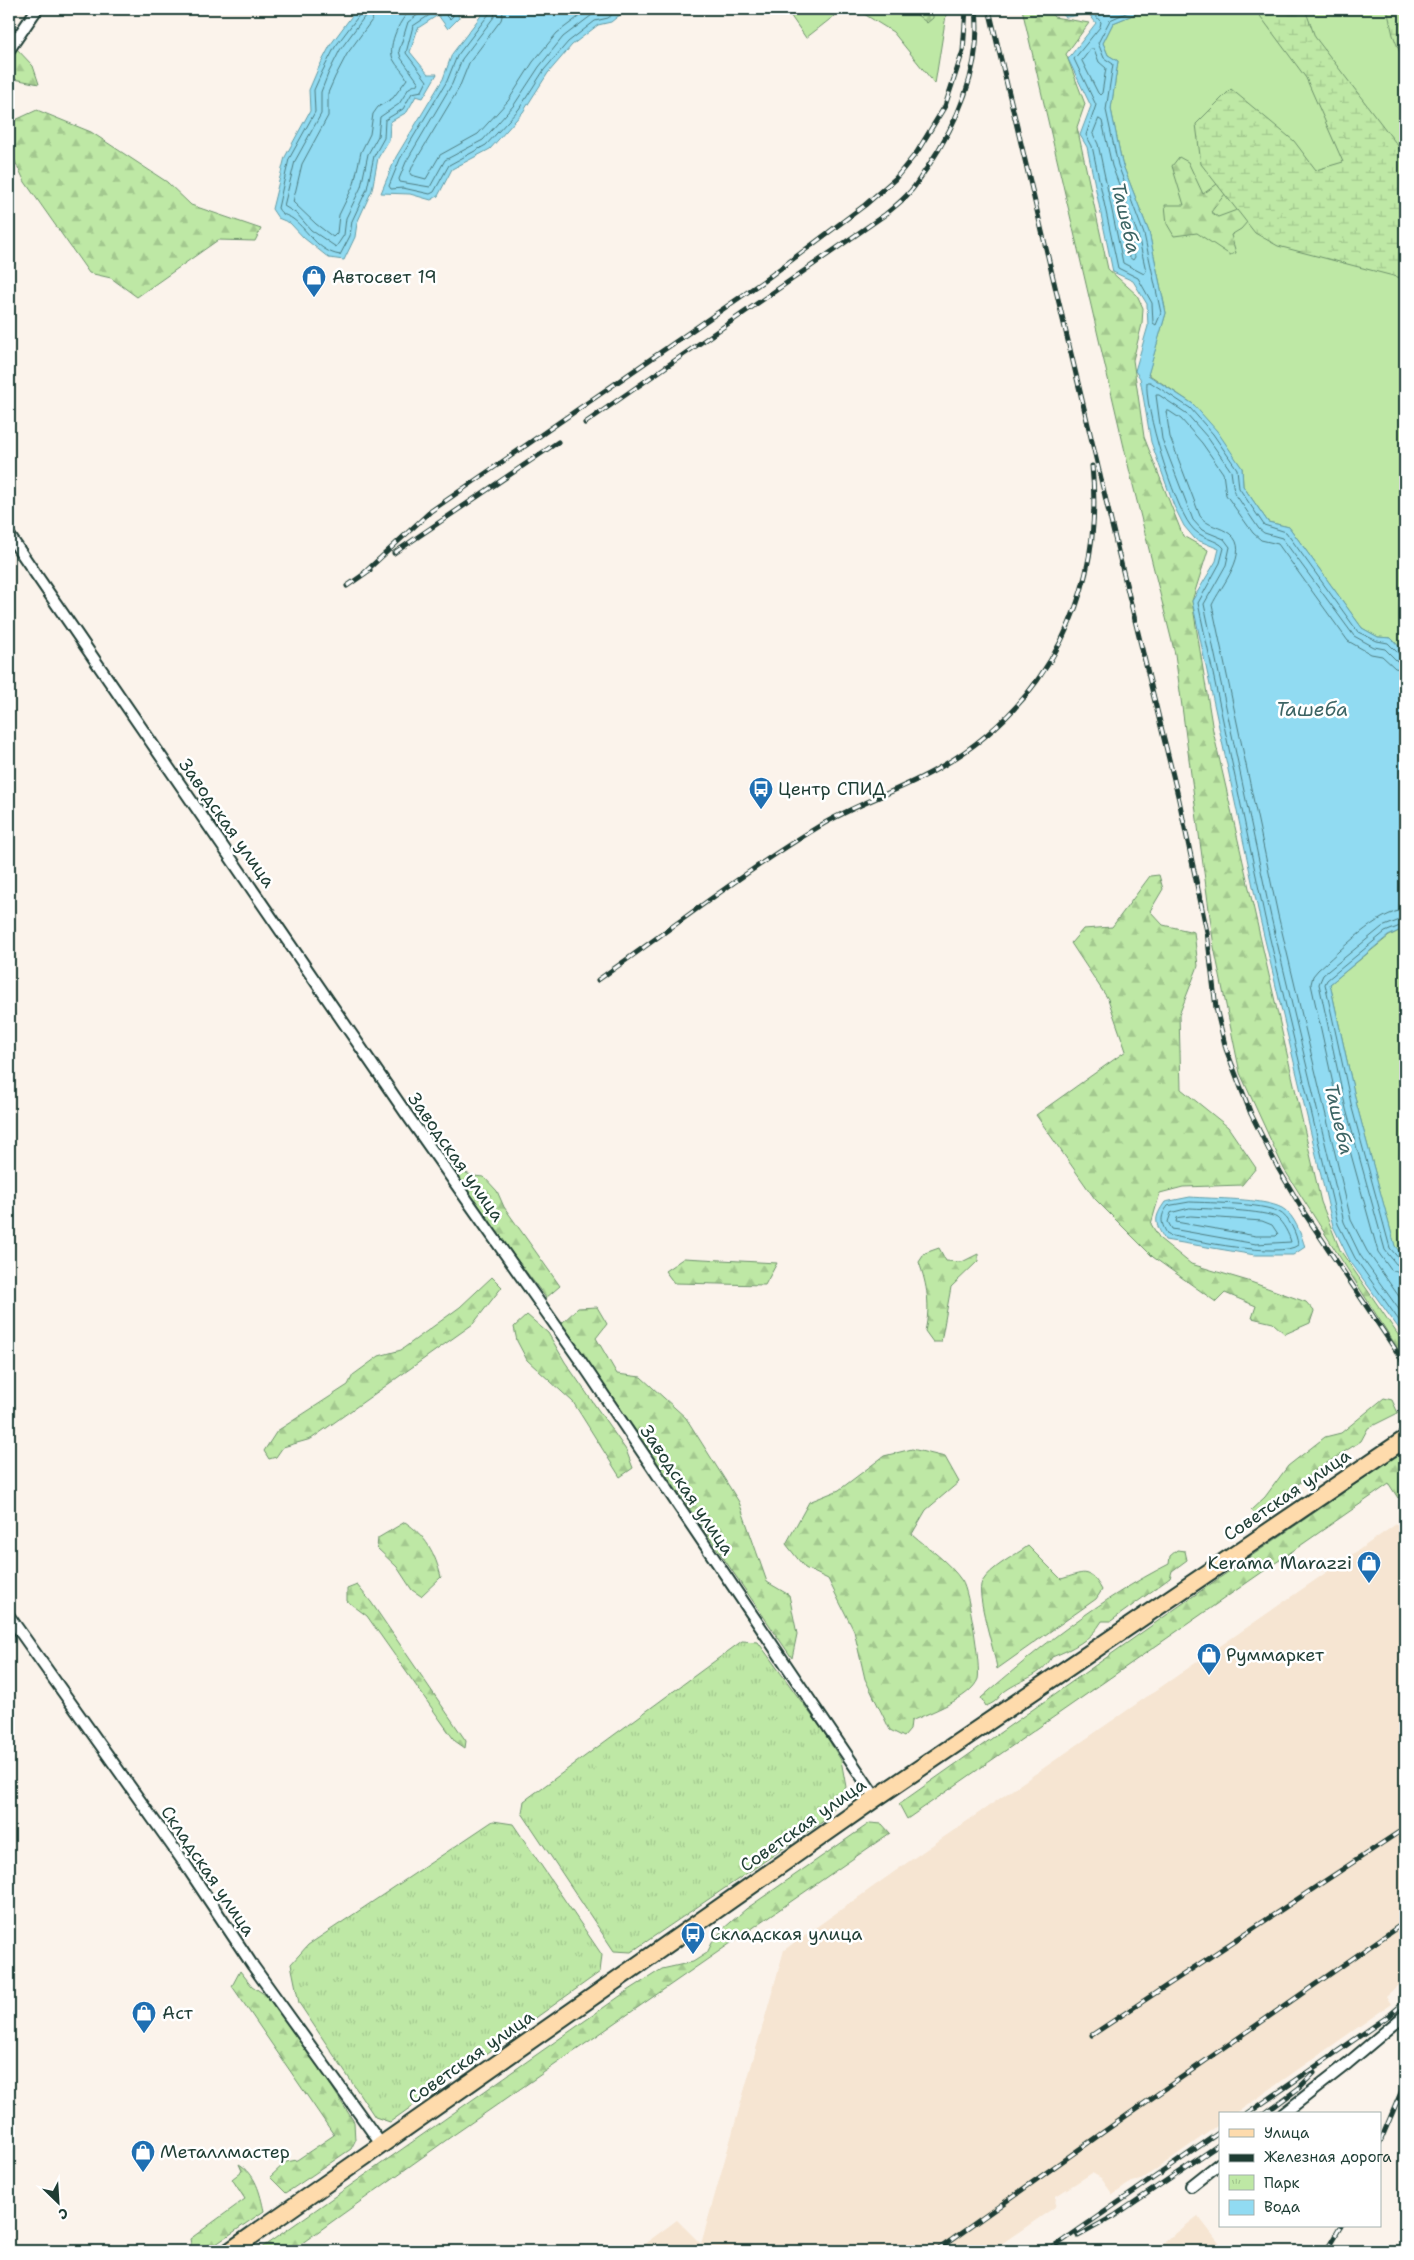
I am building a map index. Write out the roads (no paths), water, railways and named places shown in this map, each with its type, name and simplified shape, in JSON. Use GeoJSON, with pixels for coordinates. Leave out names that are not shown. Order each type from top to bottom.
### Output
{"type":"FeatureCollection","features":[{"type":"Feature","properties":{"kind":"main road","name":"Советская улица"},"geometry":{"type":"LineString","coordinates":[[230,2251],[876,1798],[1405,1439]]}},
{"type":"Feature","properties":{"kind":"street"},"geometry":{"type":"LineString","coordinates":[[9,50],[37,9]]}},
{"type":"Feature","properties":{"kind":"street","name":"Заводская улица"},"geometry":{"type":"LineString","coordinates":[[9,535],[405,1112],[582,1363],[876,1798]]}},
{"type":"Feature","properties":{"kind":"street","name":"Складская улица"},"geometry":{"type":"LineString","coordinates":[[9,1616],[185,1864],[253,1966],[381,2144]]}},
{"type":"Feature","properties":{"kind":"street"},"geometry":{"type":"LineString","coordinates":[[1286,2112],[1348,2063],[1405,2014]]}},
{"type":"Feature","properties":{"kind":"street"},"geometry":{"type":"LineString","coordinates":[[1191,2186],[1219,2164]]}},
{"type":"Feature","properties":{"kind":"water"},"geometry":{"type":"Polygon","coordinates":[[[357,9],[457,9],[459,18],[448,29],[438,15],[418,28],[410,52],[428,74],[437,74],[423,98],[416,96],[407,112],[390,122],[389,140],[378,158],[372,190],[357,223],[355,237],[344,260],[329,258],[304,238],[290,223],[278,218],[272,209],[285,157],[310,111],[309,90],[331,44],[357,9]]]}},
{"type":"Feature","properties":{"kind":"water"},"geometry":{"type":"Polygon","coordinates":[[[486,9],[641,9],[630,12],[626,10],[611,22],[598,25],[572,45],[548,73],[523,112],[490,149],[452,169],[438,196],[431,200],[410,194],[381,193],[396,157],[443,79],[452,54],[486,9]]]}},
{"type":"Feature","properties":{"kind":"water","name":"Ташеба"},"geometry":{"type":"Polygon","coordinates":[[[1053,9],[1140,9],[1140,12],[1113,23],[1103,43],[1108,55],[1118,61],[1111,109],[1122,163],[1149,232],[1166,313],[1148,375],[1193,404],[1217,431],[1242,468],[1243,486],[1268,522],[1289,527],[1362,628],[1378,637],[1391,638],[1405,653],[1405,928],[1388,936],[1330,984],[1357,1106],[1395,1246],[1405,1258],[1405,1337],[1350,1261],[1333,1226],[1260,919],[1192,601],[1216,561],[1219,549],[1195,539],[1184,526],[1174,506],[1151,442],[1140,378],[1135,371],[1148,326],[1147,304],[1133,281],[1113,272],[1087,147],[1080,135],[1091,106],[1068,59],[1096,23],[1089,14],[1066,17],[1053,9]]]}},
{"type":"Feature","properties":{"kind":"water"},"geometry":{"type":"Polygon","coordinates":[[[1190,1197],[1263,1202],[1282,1208],[1294,1220],[1305,1247],[1293,1255],[1255,1255],[1165,1240],[1157,1225],[1157,1217],[1161,1208],[1165,1202],[1190,1197]]]}},
{"type":"Feature","properties":{"kind":"railway"},"geometry":{"type":"LineString","coordinates":[[364,573],[431,511],[765,280],[865,205],[895,179],[917,152],[945,106],[963,51],[966,9]]}},
{"type":"Feature","properties":{"kind":"railway"},"geometry":{"type":"LineString","coordinates":[[585,423],[886,214],[906,196],[938,150],[958,113],[971,72],[975,51],[976,9]]}},
{"type":"Feature","properties":{"kind":"railway"},"geometry":{"type":"LineString","coordinates":[[989,9],[1179,800],[1207,932],[1216,1008],[1226,1049],[1251,1114],[1278,1168],[1305,1214],[1405,1364]]}},
{"type":"Feature","properties":{"kind":"railway"},"geometry":{"type":"LineString","coordinates":[[394,553],[558,442]]}},
{"type":"Feature","properties":{"kind":"railway"},"geometry":{"type":"LineString","coordinates":[[598,980],[734,882],[790,845],[833,819],[939,768],[977,742],[1011,712],[1039,678],[1061,641],[1078,600],[1089,557],[1094,512],[1092,466]]}},
{"type":"Feature","properties":{"kind":"railway"},"geometry":{"type":"LineString","coordinates":[[347,586],[370,570]]}},
{"type":"Feature","properties":{"kind":"railway"},"geometry":{"type":"LineString","coordinates":[[1092,2035],[1405,1828]]}},
{"type":"Feature","properties":{"kind":"railway"},"geometry":{"type":"LineString","coordinates":[[936,2251],[1405,1922]]}},
{"type":"Feature","properties":{"kind":"railway"},"geometry":{"type":"LineString","coordinates":[[1250,2112],[1390,2015],[1405,2002]]}},
{"type":"Feature","properties":{"kind":"railway"},"geometry":{"type":"LineString","coordinates":[[1267,2112],[1299,2088],[1314,2073]]}},
{"type":"Feature","properties":{"kind":"railway"},"geometry":{"type":"LineString","coordinates":[[1382,2137],[1405,2083]]}},
{"type":"Feature","properties":{"kind":"railway"},"geometry":{"type":"LineString","coordinates":[[1048,2251],[1219,2133]]}},
{"type":"Feature","properties":{"kind":"railway"},"geometry":{"type":"LineString","coordinates":[[1078,2236],[1114,2216],[1219,2145]]}},
{"type":"Feature","properties":{"kind":"railway"},"geometry":{"type":"LineString","coordinates":[[1326,2251],[1340,2228]]}},
{"type":"Feature","properties":{"kind":"place","name":"Автосвет 19"},"geometry":{"type":"Point","coordinates":[314,298]}},
{"type":"Feature","properties":{"kind":"place","name":"Центр СПИД"},"geometry":{"type":"Point","coordinates":[761,810]}},
{"type":"Feature","properties":{"kind":"place","name":"Kerama Marazzi"},"geometry":{"type":"Point","coordinates":[1369,1584]}},
{"type":"Feature","properties":{"kind":"place","name":"Руммаркет"},"geometry":{"type":"Point","coordinates":[1209,1676]}},
{"type":"Feature","properties":{"kind":"place","name":"Складская улица"},"geometry":{"type":"Point","coordinates":[693,1955]}},
{"type":"Feature","properties":{"kind":"place","name":"Аст"},"geometry":{"type":"Point","coordinates":[144,2034]}},
{"type":"Feature","properties":{"kind":"place","name":"Металлмастер"},"geometry":{"type":"Point","coordinates":[143,2173]}}]}
